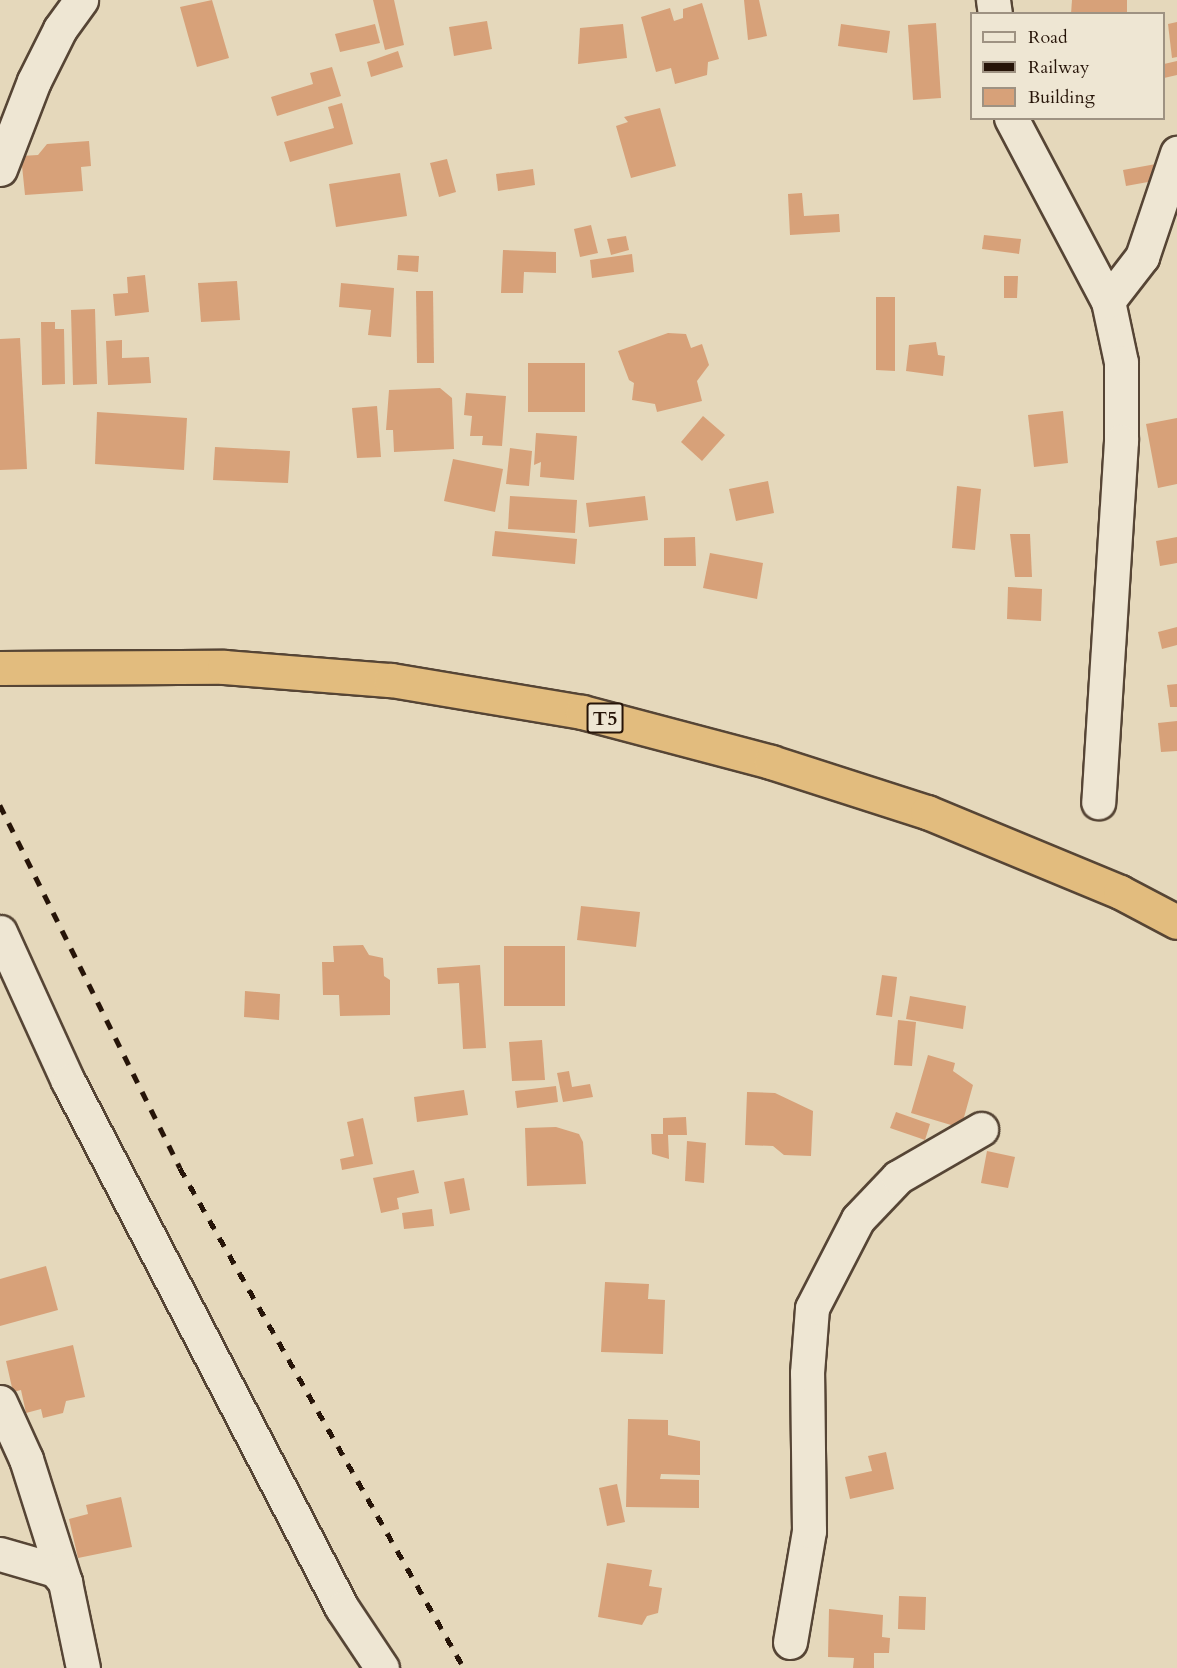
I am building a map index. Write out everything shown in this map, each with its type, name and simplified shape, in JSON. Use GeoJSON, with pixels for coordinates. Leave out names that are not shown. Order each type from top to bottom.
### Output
{"type":"FeatureCollection","features":[{"type":"Feature","properties":{"kind":"highway","name":"T5"},"geometry":{"type":"LineString","coordinates":[[0,668],[246,668],[392,680],[582,712],[771,762],[927,812],[1120,892],[1177,922]]}},
{"type":"Feature","properties":{"kind":"street"},"geometry":{"type":"LineString","coordinates":[[0,169],[34,81],[60,29],[81,0]]}},
{"type":"Feature","properties":{"kind":"street"},"geometry":{"type":"LineString","coordinates":[[1012,120],[1108,301],[1121,362],[1121,441],[1098,802]]}},
{"type":"Feature","properties":{"kind":"street"},"geometry":{"type":"LineString","coordinates":[[1108,301],[1142,257],[1177,153]]}},
{"type":"Feature","properties":{"kind":"street"},"geometry":{"type":"LineString","coordinates":[[0,932],[68,1081],[342,1608],[382,1668]]}},
{"type":"Feature","properties":{"kind":"street"},"geometry":{"type":"LineString","coordinates":[[790,1642],[809,1531],[807,1373],[812,1308],[858,1219],[898,1178],[981,1129]]}},
{"type":"Feature","properties":{"kind":"street"},"geometry":{"type":"LineString","coordinates":[[0,1402],[26,1459],[65,1582],[83,1668]]}},
{"type":"Feature","properties":{"kind":"street"},"geometry":{"type":"LineString","coordinates":[[0,1554],[55,1570],[65,1582]]}},
{"type":"Feature","properties":{"kind":"building"},"geometry":{"type":"Polygon","coordinates":[[[212,0],[229,58],[197,67],[180,7],[212,0]]]}},
{"type":"Feature","properties":{"kind":"building"},"geometry":{"type":"Polygon","coordinates":[[[373,0],[394,0],[404,45],[385,50],[373,0]]]}},
{"type":"Feature","properties":{"kind":"building"},"geometry":{"type":"Polygon","coordinates":[[[744,0],[759,0],[767,36],[748,40],[744,0]]]}},
{"type":"Feature","properties":{"kind":"building"},"geometry":{"type":"Polygon","coordinates":[[[1072,0],[1127,0],[1127,12],[1071,12],[1072,0]]]}},
{"type":"Feature","properties":{"kind":"building"},"geometry":{"type":"Polygon","coordinates":[[[702,3],[719,59],[708,62],[707,75],[675,84],[671,68],[656,72],[641,17],[670,8],[674,21],[683,18],[683,9],[702,3]]]}},
{"type":"Feature","properties":{"kind":"building"},"geometry":{"type":"Polygon","coordinates":[[[487,21],[492,49],[454,56],[449,27],[487,21]]]}},
{"type":"Feature","properties":{"kind":"building"},"geometry":{"type":"Polygon","coordinates":[[[1177,22],[1177,57],[1172,58],[1168,24],[1177,22]]]}},
{"type":"Feature","properties":{"kind":"building"},"geometry":{"type":"Polygon","coordinates":[[[936,23],[941,98],[913,100],[908,25],[936,23]]]}},
{"type":"Feature","properties":{"kind":"building"},"geometry":{"type":"Polygon","coordinates":[[[375,24],[380,43],[340,52],[335,34],[375,24]]]}},
{"type":"Feature","properties":{"kind":"building"},"geometry":{"type":"Polygon","coordinates":[[[623,24],[627,58],[578,64],[580,28],[623,24]]]}},
{"type":"Feature","properties":{"kind":"building"},"geometry":{"type":"Polygon","coordinates":[[[841,24],[890,31],[887,53],[838,46],[841,24]]]}},
{"type":"Feature","properties":{"kind":"building"},"geometry":{"type":"Polygon","coordinates":[[[398,51],[403,67],[371,77],[367,62],[398,51]]]}},
{"type":"Feature","properties":{"kind":"building"},"geometry":{"type":"Polygon","coordinates":[[[1177,61],[1177,75],[1165,78],[1165,64],[1177,61]]]}},
{"type":"Feature","properties":{"kind":"building"},"geometry":{"type":"Polygon","coordinates":[[[332,67],[341,96],[277,116],[271,97],[313,84],[310,73],[332,67]]]}},
{"type":"Feature","properties":{"kind":"building"},"geometry":{"type":"Polygon","coordinates":[[[342,103],[353,144],[290,162],[284,142],[334,128],[328,107],[342,103]]]}},
{"type":"Feature","properties":{"kind":"building"},"geometry":{"type":"Polygon","coordinates":[[[660,108],[676,166],[631,178],[616,126],[628,122],[624,117],[660,108]]]}},
{"type":"Feature","properties":{"kind":"building"},"geometry":{"type":"Polygon","coordinates":[[[89,141],[91,166],[81,167],[83,191],[25,195],[21,156],[38,155],[47,144],[89,141]]]}},
{"type":"Feature","properties":{"kind":"building"},"geometry":{"type":"Polygon","coordinates":[[[447,159],[456,192],[439,197],[430,163],[447,159]]]}},
{"type":"Feature","properties":{"kind":"building"},"geometry":{"type":"Polygon","coordinates":[[[1156,164],[1159,180],[1126,186],[1123,170],[1156,164]]]}},
{"type":"Feature","properties":{"kind":"building"},"geometry":{"type":"Polygon","coordinates":[[[533,169],[535,185],[498,191],[496,174],[533,169]]]}},
{"type":"Feature","properties":{"kind":"building"},"geometry":{"type":"Polygon","coordinates":[[[400,173],[407,216],[336,227],[329,184],[400,173]]]}},
{"type":"Feature","properties":{"kind":"building"},"geometry":{"type":"Polygon","coordinates":[[[802,193],[804,216],[839,214],[840,232],[790,235],[788,194],[802,193]]]}},
{"type":"Feature","properties":{"kind":"building"},"geometry":{"type":"Polygon","coordinates":[[[591,225],[598,253],[580,257],[574,229],[591,225]]]}},
{"type":"Feature","properties":{"kind":"building"},"geometry":{"type":"Polygon","coordinates":[[[984,235],[1021,239],[1019,254],[982,249],[984,235]]]}},
{"type":"Feature","properties":{"kind":"building"},"geometry":{"type":"Polygon","coordinates":[[[626,236],[629,250],[611,255],[607,239],[626,236]]]}},
{"type":"Feature","properties":{"kind":"building"},"geometry":{"type":"Polygon","coordinates":[[[503,250],[556,252],[556,273],[524,272],[523,293],[501,293],[503,250]]]}},
{"type":"Feature","properties":{"kind":"building"},"geometry":{"type":"Polygon","coordinates":[[[632,254],[634,272],[592,278],[590,260],[632,254]]]}},
{"type":"Feature","properties":{"kind":"building"},"geometry":{"type":"Polygon","coordinates":[[[398,255],[419,256],[418,272],[397,270],[398,255]]]}},
{"type":"Feature","properties":{"kind":"building"},"geometry":{"type":"Polygon","coordinates":[[[145,275],[149,312],[115,316],[113,294],[128,293],[127,277],[145,275]]]}},
{"type":"Feature","properties":{"kind":"building"},"geometry":{"type":"Polygon","coordinates":[[[1004,276],[1018,276],[1017,298],[1004,298],[1004,276]]]}},
{"type":"Feature","properties":{"kind":"building"},"geometry":{"type":"Polygon","coordinates":[[[237,281],[240,320],[201,322],[198,283],[237,281]]]}},
{"type":"Feature","properties":{"kind":"building"},"geometry":{"type":"Polygon","coordinates":[[[341,283],[394,288],[391,337],[368,335],[371,310],[339,307],[341,283]]]}},
{"type":"Feature","properties":{"kind":"building"},"geometry":{"type":"Polygon","coordinates":[[[416,291],[433,291],[434,363],[417,363],[416,291]]]}},
{"type":"Feature","properties":{"kind":"building"},"geometry":{"type":"Polygon","coordinates":[[[876,297],[895,297],[895,371],[876,370],[876,297]]]}},
{"type":"Feature","properties":{"kind":"building"},"geometry":{"type":"Polygon","coordinates":[[[95,309],[97,384],[73,385],[71,310],[95,309]]]}},
{"type":"Feature","properties":{"kind":"building"},"geometry":{"type":"Polygon","coordinates":[[[41,322],[55,322],[55,329],[64,329],[65,384],[42,385],[41,322]]]}},
{"type":"Feature","properties":{"kind":"building"},"geometry":{"type":"Polygon","coordinates":[[[668,333],[686,334],[691,348],[702,344],[709,365],[697,381],[702,401],[657,412],[655,404],[632,400],[634,383],[629,380],[618,351],[668,333]]]}},
{"type":"Feature","properties":{"kind":"building"},"geometry":{"type":"Polygon","coordinates":[[[20,338],[27,469],[0,470],[0,339],[20,338]]]}},
{"type":"Feature","properties":{"kind":"building"},"geometry":{"type":"Polygon","coordinates":[[[122,340],[122,358],[149,357],[151,383],[108,385],[106,341],[122,340]]]}},
{"type":"Feature","properties":{"kind":"building"},"geometry":{"type":"Polygon","coordinates":[[[936,342],[938,355],[945,356],[943,376],[906,371],[909,345],[936,342]]]}},
{"type":"Feature","properties":{"kind":"building"},"geometry":{"type":"Polygon","coordinates":[[[528,363],[585,363],[585,412],[528,412],[528,363]]]}},
{"type":"Feature","properties":{"kind":"building"},"geometry":{"type":"Polygon","coordinates":[[[440,388],[452,398],[454,449],[394,452],[393,430],[386,430],[389,390],[440,388]]]}},
{"type":"Feature","properties":{"kind":"building"},"geometry":{"type":"Polygon","coordinates":[[[466,393],[506,396],[502,446],[482,445],[483,436],[470,436],[472,416],[464,415],[466,393]]]}},
{"type":"Feature","properties":{"kind":"building"},"geometry":{"type":"Polygon","coordinates":[[[377,406],[381,457],[357,458],[352,408],[377,406]]]}},
{"type":"Feature","properties":{"kind":"building"},"geometry":{"type":"Polygon","coordinates":[[[1063,411],[1068,463],[1034,467],[1028,415],[1063,411]]]}},
{"type":"Feature","properties":{"kind":"building"},"geometry":{"type":"Polygon","coordinates":[[[97,412],[187,418],[184,470],[95,464],[97,412]]]}},
{"type":"Feature","properties":{"kind":"building"},"geometry":{"type":"Polygon","coordinates":[[[703,416],[725,435],[702,461],[681,442],[703,416]]]}},
{"type":"Feature","properties":{"kind":"building"},"geometry":{"type":"Polygon","coordinates":[[[1177,418],[1177,484],[1158,488],[1146,424],[1177,418]]]}},
{"type":"Feature","properties":{"kind":"building"},"geometry":{"type":"Polygon","coordinates":[[[536,433],[577,436],[574,480],[540,477],[541,462],[534,465],[536,433]]]}},
{"type":"Feature","properties":{"kind":"building"},"geometry":{"type":"Polygon","coordinates":[[[215,447],[290,451],[288,483],[213,480],[215,447]]]}},
{"type":"Feature","properties":{"kind":"building"},"geometry":{"type":"Polygon","coordinates":[[[510,448],[532,451],[529,486],[506,484],[510,448]]]}},
{"type":"Feature","properties":{"kind":"building"},"geometry":{"type":"Polygon","coordinates":[[[453,459],[503,469],[495,512],[444,501],[453,459]]]}},
{"type":"Feature","properties":{"kind":"building"},"geometry":{"type":"Polygon","coordinates":[[[768,481],[774,513],[736,521],[729,489],[768,481]]]}},
{"type":"Feature","properties":{"kind":"building"},"geometry":{"type":"Polygon","coordinates":[[[957,486],[981,489],[975,550],[952,548],[957,486]]]}},
{"type":"Feature","properties":{"kind":"building"},"geometry":{"type":"Polygon","coordinates":[[[510,496],[577,500],[575,533],[508,529],[510,496]]]}},
{"type":"Feature","properties":{"kind":"building"},"geometry":{"type":"Polygon","coordinates":[[[645,496],[648,520],[589,527],[586,503],[645,496]]]}},
{"type":"Feature","properties":{"kind":"building"},"geometry":{"type":"Polygon","coordinates":[[[495,531],[577,539],[575,564],[492,556],[495,531]]]}},
{"type":"Feature","properties":{"kind":"building"},"geometry":{"type":"Polygon","coordinates":[[[1010,534],[1030,534],[1032,577],[1015,577],[1010,534]]]}},
{"type":"Feature","properties":{"kind":"building"},"geometry":{"type":"Polygon","coordinates":[[[695,537],[696,566],[664,566],[664,538],[695,537]]]}},
{"type":"Feature","properties":{"kind":"building"},"geometry":{"type":"Polygon","coordinates":[[[1177,537],[1177,563],[1160,566],[1156,541],[1177,537]]]}},
{"type":"Feature","properties":{"kind":"building"},"geometry":{"type":"Polygon","coordinates":[[[710,553],[763,563],[757,599],[703,588],[710,553]]]}},
{"type":"Feature","properties":{"kind":"building"},"geometry":{"type":"Polygon","coordinates":[[[1008,587],[1042,589],[1041,621],[1007,619],[1008,587]]]}},
{"type":"Feature","properties":{"kind":"building"},"geometry":{"type":"Polygon","coordinates":[[[1177,627],[1177,645],[1162,649],[1158,632],[1177,627]]]}},
{"type":"Feature","properties":{"kind":"building"},"geometry":{"type":"Polygon","coordinates":[[[1177,684],[1177,707],[1170,707],[1167,685],[1177,684]]]}},
{"type":"Feature","properties":{"kind":"building"},"geometry":{"type":"Polygon","coordinates":[[[1177,721],[1177,751],[1161,752],[1158,723],[1177,721]]]}},
{"type":"Feature","properties":{"kind":"building"},"geometry":{"type":"Polygon","coordinates":[[[581,906],[640,912],[636,947],[577,940],[581,906]]]}},
{"type":"Feature","properties":{"kind":"building"},"geometry":{"type":"Polygon","coordinates":[[[363,945],[369,955],[383,958],[384,976],[390,980],[390,1015],[340,1016],[339,995],[323,995],[322,962],[334,962],[333,946],[363,945]]]}},
{"type":"Feature","properties":{"kind":"building"},"geometry":{"type":"Polygon","coordinates":[[[504,946],[565,946],[565,1006],[504,1006],[504,946]]]}},
{"type":"Feature","properties":{"kind":"building"},"geometry":{"type":"Polygon","coordinates":[[[480,965],[486,1048],[463,1049],[459,983],[438,984],[437,968],[480,965]]]}},
{"type":"Feature","properties":{"kind":"building"},"geometry":{"type":"Polygon","coordinates":[[[882,975],[897,977],[892,1017],[876,1015],[882,975]]]}},
{"type":"Feature","properties":{"kind":"building"},"geometry":{"type":"Polygon","coordinates":[[[245,991],[280,994],[279,1020],[244,1017],[245,991]]]}},
{"type":"Feature","properties":{"kind":"building"},"geometry":{"type":"Polygon","coordinates":[[[910,996],[966,1006],[963,1029],[906,1019],[910,996]]]}},
{"type":"Feature","properties":{"kind":"building"},"geometry":{"type":"Polygon","coordinates":[[[898,1020],[916,1022],[912,1066],[894,1065],[898,1020]]]}},
{"type":"Feature","properties":{"kind":"building"},"geometry":{"type":"Polygon","coordinates":[[[542,1040],[545,1080],[512,1081],[509,1042],[542,1040]]]}},
{"type":"Feature","properties":{"kind":"building"},"geometry":{"type":"Polygon","coordinates":[[[928,1055],[955,1063],[953,1071],[973,1085],[961,1128],[911,1113],[928,1055]]]}},
{"type":"Feature","properties":{"kind":"building"},"geometry":{"type":"Polygon","coordinates":[[[569,1071],[572,1087],[590,1084],[593,1097],[563,1102],[557,1073],[569,1071]]]}},
{"type":"Feature","properties":{"kind":"building"},"geometry":{"type":"Polygon","coordinates":[[[556,1086],[558,1102],[517,1108],[515,1091],[556,1086]]]}},
{"type":"Feature","properties":{"kind":"building"},"geometry":{"type":"Polygon","coordinates":[[[464,1090],[468,1115],[417,1122],[414,1097],[464,1090]]]}},
{"type":"Feature","properties":{"kind":"building"},"geometry":{"type":"Polygon","coordinates":[[[747,1092],[775,1093],[813,1111],[811,1156],[784,1155],[773,1146],[745,1145],[747,1092]]]}},
{"type":"Feature","properties":{"kind":"building"},"geometry":{"type":"Polygon","coordinates":[[[896,1112],[930,1124],[925,1140],[890,1128],[896,1112]]]}},
{"type":"Feature","properties":{"kind":"building"},"geometry":{"type":"Polygon","coordinates":[[[686,1117],[687,1135],[668,1135],[669,1159],[652,1154],[651,1134],[663,1134],[663,1118],[686,1117]]]}},
{"type":"Feature","properties":{"kind":"building"},"geometry":{"type":"Polygon","coordinates":[[[363,1118],[373,1164],[342,1170],[340,1159],[354,1156],[347,1122],[363,1118]]]}},
{"type":"Feature","properties":{"kind":"building"},"geometry":{"type":"Polygon","coordinates":[[[556,1127],[579,1134],[583,1142],[586,1184],[527,1186],[525,1128],[556,1127]]]}},
{"type":"Feature","properties":{"kind":"building"},"geometry":{"type":"Polygon","coordinates":[[[687,1141],[706,1143],[704,1183],[685,1181],[687,1141]]]}},
{"type":"Feature","properties":{"kind":"building"},"geometry":{"type":"Polygon","coordinates":[[[987,1151],[1015,1157],[1008,1188],[981,1183],[987,1151]]]}},
{"type":"Feature","properties":{"kind":"building"},"geometry":{"type":"Polygon","coordinates":[[[414,1170],[419,1193],[397,1198],[399,1209],[381,1213],[373,1178],[414,1170]]]}},
{"type":"Feature","properties":{"kind":"building"},"geometry":{"type":"Polygon","coordinates":[[[464,1178],[470,1210],[450,1214],[444,1182],[464,1178]]]}},
{"type":"Feature","properties":{"kind":"building"},"geometry":{"type":"Polygon","coordinates":[[[432,1209],[434,1226],[404,1229],[402,1213],[432,1209]]]}},
{"type":"Feature","properties":{"kind":"building"},"geometry":{"type":"Polygon","coordinates":[[[46,1266],[58,1310],[0,1326],[0,1279],[46,1266]]]}},
{"type":"Feature","properties":{"kind":"building"},"geometry":{"type":"Polygon","coordinates":[[[605,1282],[649,1284],[648,1299],[665,1300],[663,1354],[601,1352],[605,1282]]]}},
{"type":"Feature","properties":{"kind":"building"},"geometry":{"type":"Polygon","coordinates":[[[73,1345],[85,1397],[66,1401],[63,1413],[43,1418],[41,1409],[26,1413],[21,1390],[13,1392],[6,1361],[73,1345]]]}},
{"type":"Feature","properties":{"kind":"building"},"geometry":{"type":"Polygon","coordinates":[[[628,1419],[668,1420],[668,1435],[700,1441],[700,1475],[661,1474],[660,1479],[699,1480],[699,1508],[626,1507],[628,1419]]]}},
{"type":"Feature","properties":{"kind":"building"},"geometry":{"type":"Polygon","coordinates":[[[886,1452],[894,1489],[850,1499],[845,1477],[872,1471],[868,1456],[886,1452]]]}},
{"type":"Feature","properties":{"kind":"building"},"geometry":{"type":"Polygon","coordinates":[[[617,1484],[625,1522],[607,1526],[599,1488],[617,1484]]]}},
{"type":"Feature","properties":{"kind":"building"},"geometry":{"type":"Polygon","coordinates":[[[121,1497],[132,1547],[78,1558],[69,1519],[88,1514],[86,1505],[121,1497]]]}},
{"type":"Feature","properties":{"kind":"building"},"geometry":{"type":"Polygon","coordinates":[[[607,1563],[652,1570],[649,1586],[662,1588],[658,1613],[647,1616],[642,1625],[598,1617],[607,1563]]]}},
{"type":"Feature","properties":{"kind":"building"},"geometry":{"type":"Polygon","coordinates":[[[899,1596],[926,1597],[925,1630],[898,1629],[899,1596]]]}},
{"type":"Feature","properties":{"kind":"building"},"geometry":{"type":"Polygon","coordinates":[[[829,1609],[883,1615],[882,1637],[890,1638],[889,1653],[874,1653],[874,1668],[853,1668],[854,1658],[828,1657],[829,1609]]]}},
{"type":"Feature","properties":{"kind":"railway"},"geometry":{"type":"LineString","coordinates":[[0,805],[180,1168],[464,1668]]}}]}
